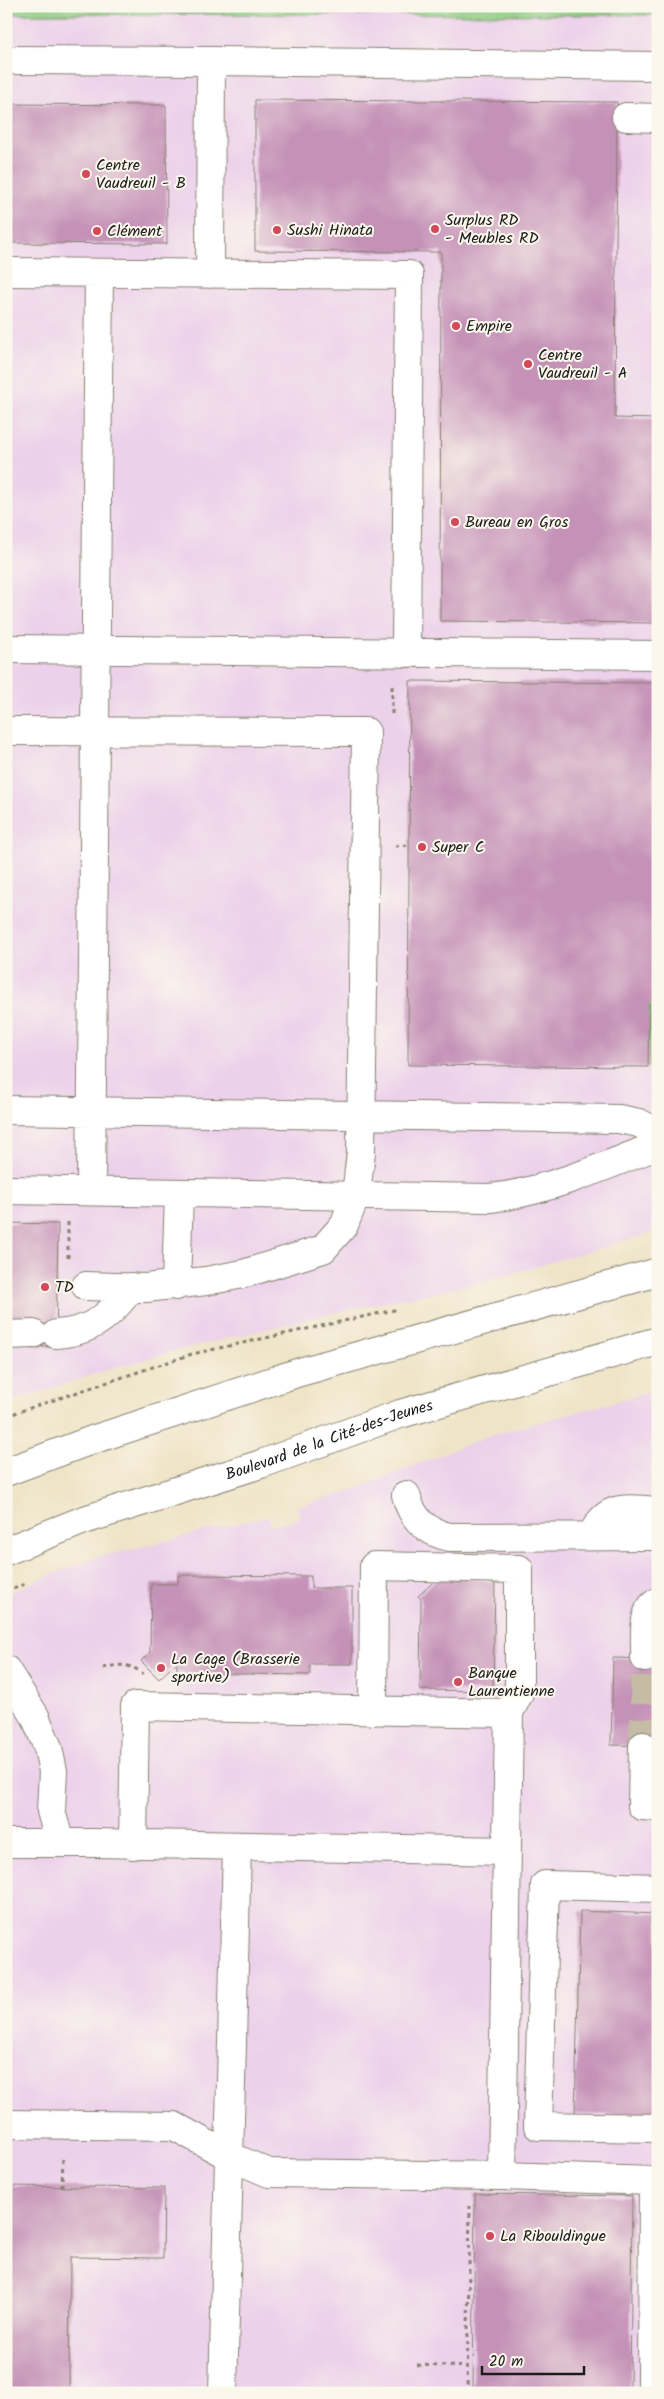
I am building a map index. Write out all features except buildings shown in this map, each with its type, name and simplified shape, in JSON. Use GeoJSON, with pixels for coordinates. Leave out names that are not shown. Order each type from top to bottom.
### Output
{"type":"FeatureCollection","features":[{"type":"Feature","properties":{"kind":"main road"},"geometry":{"type":"LineString","coordinates":[[6,60],[658,66]]}},
{"type":"Feature","properties":{"kind":"main road"},"geometry":{"type":"LineString","coordinates":[[210,274],[211,62]]}},
{"type":"Feature","properties":{"kind":"main road"},"geometry":{"type":"LineString","coordinates":[[626,118],[658,118]]}},
{"type":"Feature","properties":{"kind":"main road"},"geometry":{"type":"LineString","coordinates":[[6,272],[409,275],[406,653]]}},
{"type":"Feature","properties":{"kind":"main road"},"geometry":{"type":"LineString","coordinates":[[91,1192],[99,273]]}},
{"type":"Feature","properties":{"kind":"main road"},"geometry":{"type":"LineString","coordinates":[[6,648],[658,655]]}},
{"type":"Feature","properties":{"kind":"main road"},"geometry":{"type":"LineString","coordinates":[[6,731],[366,732],[361,1027],[362,1116],[356,1195],[344,1225],[323,1249],[243,1274],[176,1286],[86,1286]]}},
{"type":"Feature","properties":{"kind":"main road"},"geometry":{"type":"LineString","coordinates":[[6,1110],[92,1113],[619,1119],[639,1124],[658,1133]]}},
{"type":"Feature","properties":{"kind":"main road"},"geometry":{"type":"LineString","coordinates":[[6,1190],[474,1198],[513,1196],[658,1145]]}},
{"type":"Feature","properties":{"kind":"main road"},"geometry":{"type":"LineString","coordinates":[[176,1286],[179,1193]]}},
{"type":"Feature","properties":{"kind":"main road"},"geometry":{"type":"LineString","coordinates":[[6,1472],[101,1437],[300,1372],[658,1272]]}},
{"type":"Feature","properties":{"kind":"main road"},"geometry":{"type":"LineString","coordinates":[[6,1335],[71,1334],[84,1330],[100,1321],[116,1307],[132,1287]]}},
{"type":"Feature","properties":{"kind":"main road","name":"Boulevard de la Cité-des-Jeunes"},"geometry":{"type":"LineString","coordinates":[[6,1551],[84,1520],[261,1464],[400,1414],[658,1340]]}},
{"type":"Feature","properties":{"kind":"main road"},"geometry":{"type":"LineString","coordinates":[[406,1495],[409,1509],[416,1519],[438,1534],[450,1537],[658,1536]]}},
{"type":"Feature","properties":{"kind":"main road"},"geometry":{"type":"LineString","coordinates":[[592,1536],[598,1523],[606,1515],[615,1511],[658,1511]]}},
{"type":"Feature","properties":{"kind":"main road"},"geometry":{"type":"LineString","coordinates":[[373,1711],[374,1566],[519,1569],[519,1694],[510,1713],[502,2176]]}},
{"type":"Feature","properties":{"kind":"main road"},"geometry":{"type":"LineString","coordinates":[[645,1658],[647,1614],[651,1605],[658,1602]]}},
{"type":"Feature","properties":{"kind":"main road"},"geometry":{"type":"LineString","coordinates":[[6,1670],[35,1716],[48,1748],[53,1771],[51,1810],[60,1843]]}},
{"type":"Feature","properties":{"kind":"main road"},"geometry":{"type":"LineString","coordinates":[[134,1845],[135,1706],[510,1713]]}},
{"type":"Feature","properties":{"kind":"main road"},"geometry":{"type":"LineString","coordinates":[[643,1746],[642,1806],[658,1807]]}},
{"type":"Feature","properties":{"kind":"main road"},"geometry":{"type":"LineString","coordinates":[[6,1844],[60,1843],[507,1851]]}},
{"type":"Feature","properties":{"kind":"main road"},"geometry":{"type":"LineString","coordinates":[[223,2393],[237,1847]]}},
{"type":"Feature","properties":{"kind":"main road"},"geometry":{"type":"LineString","coordinates":[[658,1888],[545,1885],[538,2126],[658,2128]]}},
{"type":"Feature","properties":{"kind":"main road"},"geometry":{"type":"LineString","coordinates":[[6,2124],[174,2126],[229,2156],[268,2173],[502,2176],[653,2181],[652,2393]]}},
{"type":"Feature","properties":{"kind":"path"},"geometry":{"type":"LineString","coordinates":[[391,846],[409,845]]}},
{"type":"Feature","properties":{"kind":"path"},"geometry":{"type":"LineString","coordinates":[[6,1416],[192,1354],[407,1307]]}},
{"type":"Feature","properties":{"kind":"path"},"geometry":{"type":"LineString","coordinates":[[6,1592],[27,1583]]}},
{"type":"Feature","properties":{"kind":"path"},"geometry":{"type":"LineString","coordinates":[[103,1668],[120,1664],[129,1665]]}},
{"type":"Feature","properties":{"kind":"path"},"geometry":{"type":"LineString","coordinates":[[62,2187],[63,2151]]}},
{"type":"Feature","properties":{"kind":"path"},"geometry":{"type":"LineString","coordinates":[[467,2393],[470,2204]]}},
{"type":"Feature","properties":{"kind":"path"},"geometry":{"type":"LineString","coordinates":[[417,2365],[473,2367]]}},
{"type":"Feature","properties":{"kind":"shaded area"},"geometry":{"type":"Polygon","coordinates":[[[6,14],[658,15],[658,1231],[479,1283],[333,1313],[179,1350],[107,1370],[6,1403],[6,14]]]}},
{"type":"Feature","properties":{"kind":"shaded area"},"geometry":{"type":"Polygon","coordinates":[[[658,1390],[658,2393],[6,2393],[6,1595],[39,1579],[99,1557],[268,1516],[271,1526],[300,1518],[296,1507],[353,1490],[485,1437],[658,1390]]]}},
{"type":"Feature","properties":{"kind":"green space"},"geometry":{"type":"Polygon","coordinates":[[[6,6],[658,6],[658,15],[6,14],[6,6]]]}},
{"type":"Feature","properties":{"kind":"green space"},"geometry":{"type":"Polygon","coordinates":[[[649,1004],[658,1004],[658,1067],[648,1067],[649,1004]]]}},
{"type":"Feature","properties":{"kind":"tunnel"},"geometry":{"type":"LineString","coordinates":[[643,1746],[645,1658]]}},
{"type":"Feature","properties":{"kind":"place","name":"Centre Vaudreuil - B"},"geometry":{"type":"Point","coordinates":[86,174]}},
{"type":"Feature","properties":{"kind":"place","name":"Surplus RD - Meubles RD"},"geometry":{"type":"Point","coordinates":[435,229]}},
{"type":"Feature","properties":{"kind":"place","name":"Sushi Hinata"},"geometry":{"type":"Point","coordinates":[277,230]}},
{"type":"Feature","properties":{"kind":"place","name":"Clément"},"geometry":{"type":"Point","coordinates":[97,231]}},
{"type":"Feature","properties":{"kind":"place","name":"Empire"},"geometry":{"type":"Point","coordinates":[456,326]}},
{"type":"Feature","properties":{"kind":"place","name":"Centre Vaudreuil - A"},"geometry":{"type":"Point","coordinates":[528,364]}},
{"type":"Feature","properties":{"kind":"place","name":"Bureau en Gros"},"geometry":{"type":"Point","coordinates":[455,522]}},
{"type":"Feature","properties":{"kind":"place","name":"Super C"},"geometry":{"type":"Point","coordinates":[422,847]}},
{"type":"Feature","properties":{"kind":"place","name":"TD"},"geometry":{"type":"Point","coordinates":[45,1287]}},
{"type":"Feature","properties":{"kind":"place","name":"La Cage (Brasserie sportive)"},"geometry":{"type":"Point","coordinates":[161,1668]}},
{"type":"Feature","properties":{"kind":"place","name":"Banque Laurentienne"},"geometry":{"type":"Point","coordinates":[458,1682]}},
{"type":"Feature","properties":{"kind":"place","name":"La Ribouldingue"},"geometry":{"type":"Point","coordinates":[490,2236]}}]}
